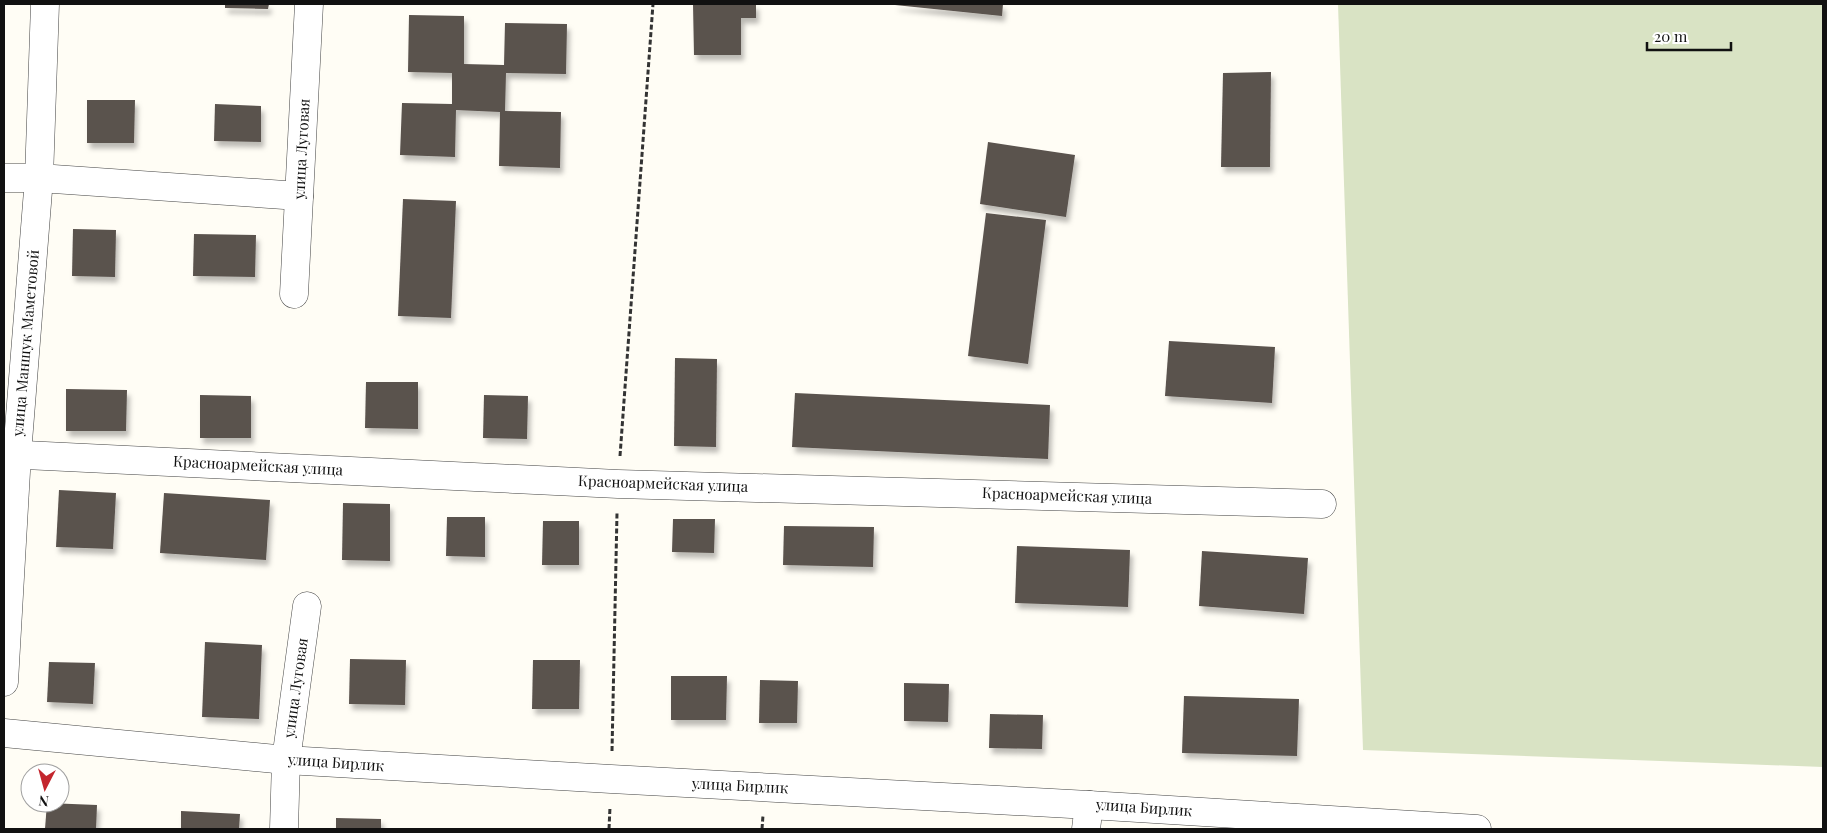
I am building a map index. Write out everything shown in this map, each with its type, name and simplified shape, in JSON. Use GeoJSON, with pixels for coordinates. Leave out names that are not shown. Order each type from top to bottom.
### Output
{"type":"FeatureCollection","features":[{"type":"Feature","properties":{"kind":"street","name":"улица Маншук Маметовой"},"geometry":{"type":"LineString","coordinates":[[4,682],[10,454],[39,178],[44,4]]}},
{"type":"Feature","properties":{"kind":"street","name":"улица Луговая"},"geometry":{"type":"LineString","coordinates":[[294,294],[308,4]]}},
{"type":"Feature","properties":{"kind":"street"},"geometry":{"type":"LineString","coordinates":[[4,178],[39,178],[299,196]]}},
{"type":"Feature","properties":{"kind":"street","name":"Красноармейская улица"},"geometry":{"type":"LineString","coordinates":[[10,454],[618,484],[1322,504]]}},
{"type":"Feature","properties":{"kind":"street","name":"улица Луговая"},"geometry":{"type":"LineString","coordinates":[[284,829],[286,760],[307,606]]}},
{"type":"Feature","properties":{"kind":"street","name":"улица Бирлик"},"geometry":{"type":"LineString","coordinates":[[4,733],[286,760],[612,779],[1087,817],[1477,829]]}},
{"type":"Feature","properties":{"kind":"path"},"geometry":{"type":"LineString","coordinates":[[612,779],[618,484],[654,4]]}},
{"type":"Feature","properties":{"kind":"green space"},"geometry":{"type":"Polygon","coordinates":[[[1338,4],[1823,4],[1823,767],[1363,750],[1338,4]]]}},
{"type":"Feature","properties":{"kind":"building"},"geometry":{"type":"Polygon","coordinates":[[[225,4],[269,4],[268,9],[225,8],[225,4]]]}},
{"type":"Feature","properties":{"kind":"building"},"geometry":{"type":"Polygon","coordinates":[[[693,4],[756,4],[756,18],[741,18],[741,55],[694,55],[693,4]]]}},
{"type":"Feature","properties":{"kind":"building"},"geometry":{"type":"Polygon","coordinates":[[[895,4],[1003,4],[1002,16],[895,4]]]}},
{"type":"Feature","properties":{"kind":"building"},"geometry":{"type":"Polygon","coordinates":[[[409,15],[464,16],[464,64],[504,65],[505,23],[567,24],[566,74],[506,73],[505,111],[561,112],[560,168],[499,166],[500,112],[456,110],[455,157],[400,155],[402,103],[452,104],[452,73],[408,72],[409,15]]]}},
{"type":"Feature","properties":{"kind":"building"},"geometry":{"type":"Polygon","coordinates":[[[1271,72],[1270,167],[1221,167],[1223,73],[1271,72]]]}},
{"type":"Feature","properties":{"kind":"building"},"geometry":{"type":"Polygon","coordinates":[[[87,100],[135,100],[134,143],[87,143],[87,100]]]}},
{"type":"Feature","properties":{"kind":"building"},"geometry":{"type":"Polygon","coordinates":[[[215,104],[261,106],[261,142],[214,141],[215,104]]]}},
{"type":"Feature","properties":{"kind":"building"},"geometry":{"type":"Polygon","coordinates":[[[988,142],[1075,155],[1066,217],[980,204],[988,142]]]}},
{"type":"Feature","properties":{"kind":"building"},"geometry":{"type":"Polygon","coordinates":[[[403,199],[456,201],[451,318],[398,316],[403,199]]]}},
{"type":"Feature","properties":{"kind":"building"},"geometry":{"type":"Polygon","coordinates":[[[986,213],[1046,220],[1028,364],[968,356],[986,213]]]}},
{"type":"Feature","properties":{"kind":"building"},"geometry":{"type":"Polygon","coordinates":[[[73,229],[116,230],[115,277],[72,276],[73,229]]]}},
{"type":"Feature","properties":{"kind":"building"},"geometry":{"type":"Polygon","coordinates":[[[194,234],[256,235],[255,277],[193,276],[194,234]]]}},
{"type":"Feature","properties":{"kind":"building"},"geometry":{"type":"Polygon","coordinates":[[[1169,341],[1275,347],[1272,403],[1165,396],[1169,341]]]}},
{"type":"Feature","properties":{"kind":"building"},"geometry":{"type":"Polygon","coordinates":[[[675,358],[717,359],[716,447],[674,446],[675,358]]]}},
{"type":"Feature","properties":{"kind":"building"},"geometry":{"type":"Polygon","coordinates":[[[366,382],[418,382],[418,429],[365,428],[366,382]]]}},
{"type":"Feature","properties":{"kind":"building"},"geometry":{"type":"Polygon","coordinates":[[[66,389],[127,390],[126,431],[66,431],[66,389]]]}},
{"type":"Feature","properties":{"kind":"building"},"geometry":{"type":"Polygon","coordinates":[[[795,393],[1050,405],[1048,459],[792,447],[795,393]]]}},
{"type":"Feature","properties":{"kind":"building"},"geometry":{"type":"Polygon","coordinates":[[[200,395],[251,396],[251,438],[200,438],[200,395]]]}},
{"type":"Feature","properties":{"kind":"building"},"geometry":{"type":"Polygon","coordinates":[[[484,395],[528,396],[527,439],[483,438],[484,395]]]}},
{"type":"Feature","properties":{"kind":"building"},"geometry":{"type":"Polygon","coordinates":[[[59,490],[116,493],[113,549],[56,547],[59,490]]]}},
{"type":"Feature","properties":{"kind":"building"},"geometry":{"type":"Polygon","coordinates":[[[164,493],[270,500],[266,560],[160,553],[164,493]]]}},
{"type":"Feature","properties":{"kind":"building"},"geometry":{"type":"Polygon","coordinates":[[[343,503],[390,504],[390,561],[342,560],[343,503]]]}},
{"type":"Feature","properties":{"kind":"building"},"geometry":{"type":"Polygon","coordinates":[[[447,517],[485,517],[485,557],[446,556],[447,517]]]}},
{"type":"Feature","properties":{"kind":"building"},"geometry":{"type":"Polygon","coordinates":[[[673,519],[715,519],[714,553],[672,552],[673,519]]]}},
{"type":"Feature","properties":{"kind":"building"},"geometry":{"type":"Polygon","coordinates":[[[543,521],[579,521],[579,565],[542,565],[543,521]]]}},
{"type":"Feature","properties":{"kind":"building"},"geometry":{"type":"Polygon","coordinates":[[[784,526],[874,527],[873,567],[783,565],[784,526]]]}},
{"type":"Feature","properties":{"kind":"building"},"geometry":{"type":"Polygon","coordinates":[[[1017,546],[1130,550],[1128,607],[1015,603],[1017,546]]]}},
{"type":"Feature","properties":{"kind":"building"},"geometry":{"type":"Polygon","coordinates":[[[1202,551],[1308,558],[1304,614],[1199,606],[1202,551]]]}},
{"type":"Feature","properties":{"kind":"building"},"geometry":{"type":"Polygon","coordinates":[[[205,642],[262,645],[259,719],[202,717],[205,642]]]}},
{"type":"Feature","properties":{"kind":"building"},"geometry":{"type":"Polygon","coordinates":[[[350,659],[406,660],[405,705],[349,704],[350,659]]]}},
{"type":"Feature","properties":{"kind":"building"},"geometry":{"type":"Polygon","coordinates":[[[533,660],[580,660],[579,709],[532,709],[533,660]]]}},
{"type":"Feature","properties":{"kind":"building"},"geometry":{"type":"Polygon","coordinates":[[[49,662],[95,663],[93,704],[47,702],[49,662]]]}},
{"type":"Feature","properties":{"kind":"building"},"geometry":{"type":"Polygon","coordinates":[[[671,676],[727,676],[726,720],[671,720],[671,676]]]}},
{"type":"Feature","properties":{"kind":"building"},"geometry":{"type":"Polygon","coordinates":[[[760,680],[798,681],[797,723],[759,723],[760,680]]]}},
{"type":"Feature","properties":{"kind":"building"},"geometry":{"type":"Polygon","coordinates":[[[904,683],[949,684],[948,722],[904,721],[904,683]]]}},
{"type":"Feature","properties":{"kind":"building"},"geometry":{"type":"Polygon","coordinates":[[[1184,696],[1299,699],[1297,756],[1182,753],[1184,696]]]}},
{"type":"Feature","properties":{"kind":"building"},"geometry":{"type":"Polygon","coordinates":[[[990,714],[1043,715],[1042,749],[989,748],[990,714]]]}},
{"type":"Feature","properties":{"kind":"building"},"geometry":{"type":"Polygon","coordinates":[[[70,804],[97,805],[96,829],[45,829],[46,813],[70,813],[70,804]]]}},
{"type":"Feature","properties":{"kind":"building"},"geometry":{"type":"Polygon","coordinates":[[[181,811],[240,814],[239,829],[181,829],[181,811]]]}},
{"type":"Feature","properties":{"kind":"building"},"geometry":{"type":"Polygon","coordinates":[[[336,818],[381,819],[381,829],[336,829],[336,818]]]}}]}
